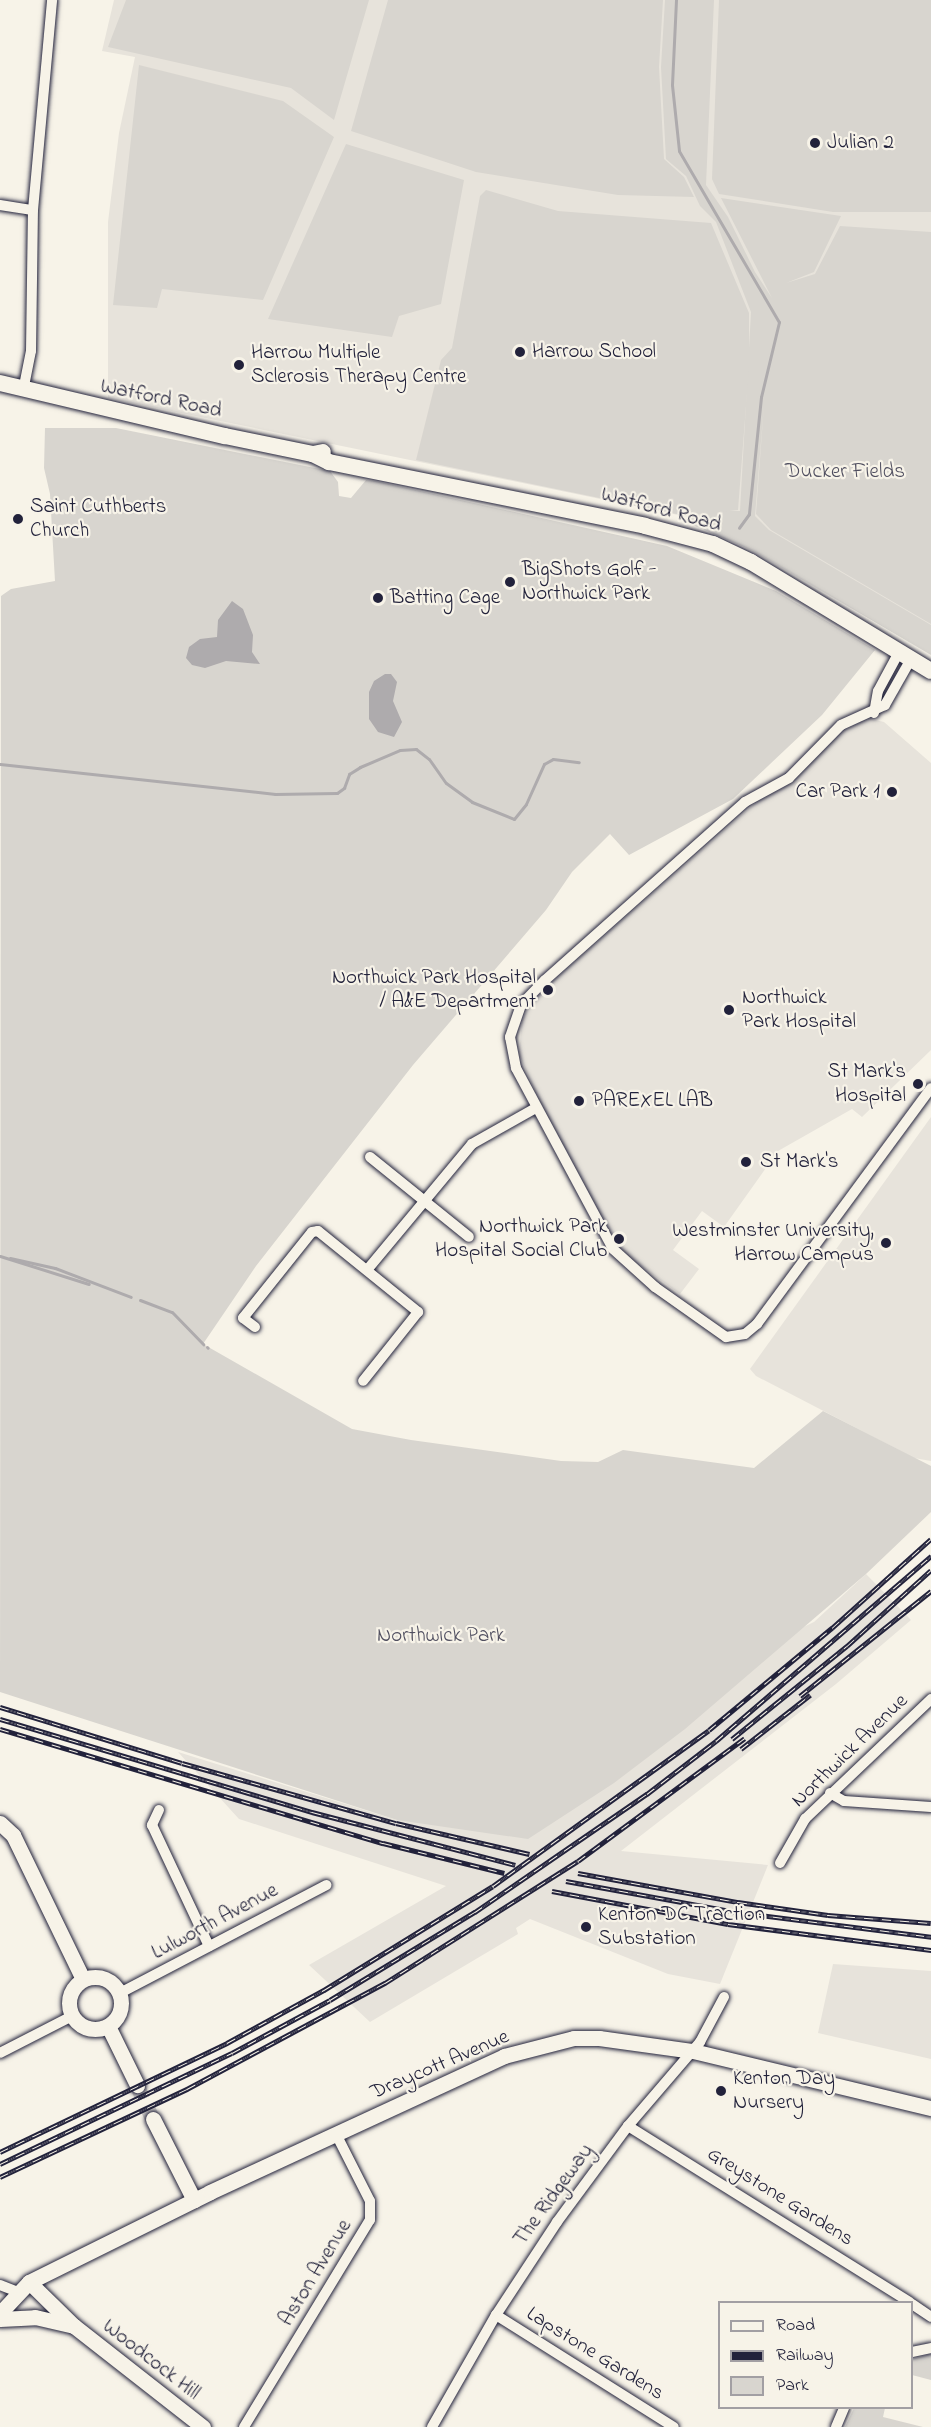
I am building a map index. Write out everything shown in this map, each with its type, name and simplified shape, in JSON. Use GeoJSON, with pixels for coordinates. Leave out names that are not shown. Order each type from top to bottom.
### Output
{"type":"FeatureCollection","features":[{"type":"Feature","properties":{"kind":"main road","name":"Watford Road"},"geometry":{"type":"LineString","coordinates":[[0,383],[23,391],[313,454],[329,462],[378,472],[387,471],[645,526],[713,544],[751,562],[931,671]]}},
{"type":"Feature","properties":{"kind":"street"},"geometry":{"type":"LineString","coordinates":[[23,391],[32,351],[33,210],[52,0]]}},
{"type":"Feature","properties":{"kind":"street"},"geometry":{"type":"LineString","coordinates":[[0,206],[33,210]]}},
{"type":"Feature","properties":{"kind":"street"},"geometry":{"type":"LineString","coordinates":[[905,655],[885,705],[874,713],[841,725],[789,778],[745,802],[527,997],[513,1021],[511,1052],[536,1108],[610,1244],[633,1270],[726,1337],[745,1334],[757,1324],[931,1088]]}},
{"type":"Feature","properties":{"kind":"street"},"geometry":{"type":"LineString","coordinates":[[367,1270],[472,1144],[536,1108]]}},
{"type":"Feature","properties":{"kind":"street"},"geometry":{"type":"LineString","coordinates":[[370,1157],[469,1237]]}},
{"type":"Feature","properties":{"kind":"street"},"geometry":{"type":"LineString","coordinates":[[255,1328],[243,1318],[312,1232],[318,1231],[418,1312],[363,1381]]}},
{"type":"Feature","properties":{"kind":"street","name":"Northwick Avenue"},"geometry":{"type":"LineString","coordinates":[[780,1863],[805,1819],[931,1699]]}},
{"type":"Feature","properties":{"kind":"street"},"geometry":{"type":"LineString","coordinates":[[830,1793],[839,1800],[931,1807]]}},
{"type":"Feature","properties":{"kind":"street"},"geometry":{"type":"LineString","coordinates":[[159,1810],[152,1825],[209,1946]]}},
{"type":"Feature","properties":{"kind":"street"},"geometry":{"type":"LineString","coordinates":[[0,1823],[12,1835],[83,1979]]}},
{"type":"Feature","properties":{"kind":"street","name":"Lulworth Avenue"},"geometry":{"type":"LineString","coordinates":[[120,1993],[327,1885]]}},
{"type":"Feature","properties":{"kind":"street"},"geometry":{"type":"LineString","coordinates":[[101,1977],[120,1993],[121,2010],[108,2026],[90,2029],[72,2016],[69,1998],[83,1979],[101,1977]]}},
{"type":"Feature","properties":{"kind":"street","name":"The Ridgeway"},"geometry":{"type":"LineString","coordinates":[[432,2427],[496,2315],[628,2126],[693,2051],[724,1997]]}},
{"type":"Feature","properties":{"kind":"street"},"geometry":{"type":"LineString","coordinates":[[0,2053],[72,2016]]}},
{"type":"Feature","properties":{"kind":"street"},"geometry":{"type":"LineString","coordinates":[[108,2026],[137,2085]]}},
{"type":"Feature","properties":{"kind":"street","name":"Draycott Avenue"},"geometry":{"type":"LineString","coordinates":[[23,2287],[194,2200],[504,2056],[574,2038],[599,2038],[693,2051],[931,2108]]}},
{"type":"Feature","properties":{"kind":"street"},"geometry":{"type":"LineString","coordinates":[[153,2119],[194,2200]]}},
{"type":"Feature","properties":{"kind":"street","name":"Greystone Gardens"},"geometry":{"type":"LineString","coordinates":[[628,2126],[908,2301]]}},
{"type":"Feature","properties":{"kind":"street","name":"Aston Avenue"},"geometry":{"type":"LineString","coordinates":[[244,2427],[370,2220],[370,2201],[336,2134]]}},
{"type":"Feature","properties":{"kind":"street"},"geometry":{"type":"LineString","coordinates":[[0,2285],[23,2287]]}},
{"type":"Feature","properties":{"kind":"street"},"geometry":{"type":"LineString","coordinates":[[0,2313],[23,2287]]}},
{"type":"Feature","properties":{"kind":"street","name":"Woodcock Hill"},"geometry":{"type":"LineString","coordinates":[[23,2287],[203,2427]]}},
{"type":"Feature","properties":{"kind":"street","name":"Greystone Gardens"},"geometry":{"type":"LineString","coordinates":[[913,2304],[931,2317]]}},
{"type":"Feature","properties":{"kind":"street","name":"Lapstone Gardens"},"geometry":{"type":"LineString","coordinates":[[496,2315],[674,2427]]}},
{"type":"Feature","properties":{"kind":"street","name":"Woodcock Hill"},"geometry":{"type":"LineString","coordinates":[[0,2319],[35,2317],[74,2326]]}},
{"type":"Feature","properties":{"kind":"street"},"geometry":{"type":"LineString","coordinates":[[913,2352],[931,2348]]}},
{"type":"Feature","properties":{"kind":"street"},"geometry":{"type":"LineString","coordinates":[[836,2427],[844,2409]]}},
{"type":"Feature","properties":{"kind":"shaded area","name":"Harrow School"},"geometry":{"type":"Polygon","coordinates":[[[114,0],[931,0],[931,654],[727,537],[727,525],[108,398],[108,222],[119,133],[135,57],[102,51],[114,0]]]}},
{"type":"Feature","properties":{"kind":"shaded area"},"geometry":{"type":"Polygon","coordinates":[[[232,601],[243,609],[253,635],[252,652],[260,664],[226,661],[205,668],[192,665],[186,658],[189,647],[200,639],[217,637],[218,620],[232,601]]]}},
{"type":"Feature","properties":{"kind":"shaded area"},"geometry":{"type":"Polygon","coordinates":[[[385,674],[391,674],[397,682],[393,701],[402,722],[394,737],[378,732],[369,719],[369,692],[374,681],[385,674]]]}},
{"type":"Feature","properties":{"kind":"shaded area","name":"Northwick Park Hospital"},"geometry":{"type":"Polygon","coordinates":[[[867,718],[884,722],[931,763],[931,1050],[862,1117],[852,1109],[778,1151],[724,1227],[702,1211],[673,1250],[699,1269],[680,1294],[619,1250],[545,1114],[519,1054],[522,1020],[532,1001],[552,982],[826,741],[867,718]]]}},
{"type":"Feature","properties":{"kind":"shaded area","name":"Westminster University, Harrow Campus"},"geometry":{"type":"Polygon","coordinates":[[[931,1117],[931,1461],[914,1458],[756,1376],[750,1369],[931,1117]]]}},
{"type":"Feature","properties":{"kind":"shaded area"},"geometry":{"type":"Polygon","coordinates":[[[866,1574],[911,1620],[836,1684],[621,1851],[768,1865],[720,1984],[668,1974],[530,1919],[516,1928],[518,1934],[370,2022],[309,1965],[446,1886],[239,1819],[178,1752],[397,1820],[814,1622],[866,1574]]]}},
{"type":"Feature","properties":{"kind":"shaded area"},"geometry":{"type":"Polygon","coordinates":[[[833,1964],[931,1971],[931,2059],[818,2033],[833,1964]]]}},
{"type":"Feature","properties":{"kind":"green space"},"geometry":{"type":"Polygon","coordinates":[[[126,0],[369,0],[334,120],[291,88],[108,47],[126,0]]]}},
{"type":"Feature","properties":{"kind":"green space"},"geometry":{"type":"Polygon","coordinates":[[[388,0],[663,0],[659,67],[664,159],[684,177],[694,197],[618,195],[476,172],[351,131],[388,0]]]}},
{"type":"Feature","properties":{"kind":"green space","name":"Ducker Fields"},"geometry":{"type":"Polygon","coordinates":[[[665,0],[714,0],[706,185],[728,217],[755,272],[772,298],[721,198],[841,216],[814,272],[786,283],[815,274],[840,226],[931,232],[931,624],[771,530],[756,514],[764,404],[755,516],[769,530],[931,625],[931,655],[754,551],[681,520],[717,511],[740,511],[751,312],[716,222],[700,206],[686,176],[666,159],[661,67],[665,0]]]}},
{"type":"Feature","properties":{"kind":"green space"},"geometry":{"type":"Polygon","coordinates":[[[719,0],[931,0],[931,212],[833,212],[719,194],[712,179],[719,0]]]}},
{"type":"Feature","properties":{"kind":"green space"},"geometry":{"type":"Polygon","coordinates":[[[139,65],[283,101],[334,137],[263,300],[162,289],[157,308],[113,305],[139,65]]]}},
{"type":"Feature","properties":{"kind":"green space"},"geometry":{"type":"Polygon","coordinates":[[[346,144],[464,180],[441,304],[399,316],[392,337],[268,319],[346,144]]]}},
{"type":"Feature","properties":{"kind":"green space"},"geometry":{"type":"Polygon","coordinates":[[[486,190],[558,211],[711,223],[749,313],[749,367],[738,510],[686,516],[416,460],[441,360],[452,348],[480,196],[486,190]]]}},
{"type":"Feature","properties":{"kind":"green space","name":"Northwick Park"},"geometry":{"type":"Polygon","coordinates":[[[45,428],[116,428],[330,471],[338,482],[339,496],[351,498],[366,480],[375,481],[667,546],[776,591],[875,650],[822,715],[733,799],[629,855],[610,834],[572,872],[546,910],[413,1065],[256,1266],[203,1344],[352,1429],[411,1440],[561,1461],[598,1462],[623,1450],[754,1468],[823,1411],[931,1466],[931,1512],[866,1574],[685,1729],[614,1783],[528,1839],[397,1820],[0,1692],[1,596],[11,589],[55,581],[50,494],[44,468],[45,428]]]}},
{"type":"Feature","properties":{"kind":"green space"},"geometry":{"type":"Polygon","coordinates":[[[931,2354],[931,2380],[913,2375],[913,2359],[931,2354]]]}},
{"type":"Feature","properties":{"kind":"green space"},"geometry":{"type":"Polygon","coordinates":[[[854,2409],[885,2409],[883,2417],[923,2427],[845,2427],[854,2409]]]}},
{"type":"Feature","properties":{"kind":"waterway"},"geometry":{"type":"LineString","coordinates":[[676,0],[672,85],[679,151],[779,322],[761,397],[749,514],[739,528]]}},
{"type":"Feature","properties":{"kind":"waterway"},"geometry":{"type":"LineString","coordinates":[[0,764],[275,794],[337,793],[344,788],[349,774],[360,767],[400,750],[416,749],[429,759],[446,783],[472,802],[514,819],[526,804],[544,764],[553,759],[579,762]]}},
{"type":"Feature","properties":{"kind":"waterway"},"geometry":{"type":"LineString","coordinates":[[0,1256],[89,1284]]}},
{"type":"Feature","properties":{"kind":"waterway"},"geometry":{"type":"LineString","coordinates":[[10,1258],[55,1268],[131,1297]]}},
{"type":"Feature","properties":{"kind":"waterway"},"geometry":{"type":"LineString","coordinates":[[140,1300],[172,1312],[203,1344]]}},
{"type":"Feature","properties":{"kind":"tunnel"},"geometry":{"type":"LineString","coordinates":[[137,2085],[153,2119]]}},
{"type":"Feature","properties":{"kind":"railway"},"geometry":{"type":"LineString","coordinates":[[0,2152],[227,2043],[324,1990],[493,1886],[709,1730],[832,1628],[931,1539]]}},
{"type":"Feature","properties":{"kind":"railway"},"geometry":{"type":"LineString","coordinates":[[0,2164],[232,2053],[330,2000],[475,1912],[647,1794],[716,1741],[931,1556]]}},
{"type":"Feature","properties":{"kind":"railway"},"geometry":{"type":"LineString","coordinates":[[732,1739],[847,1646],[931,1570]]}},
{"type":"Feature","properties":{"kind":"railway"},"geometry":{"type":"LineString","coordinates":[[800,1696],[931,1591]]}},
{"type":"Feature","properties":{"kind":"railway"},"geometry":{"type":"LineString","coordinates":[[741,1749],[810,1695]]}},
{"type":"Feature","properties":{"kind":"railway"},"geometry":{"type":"LineString","coordinates":[[0,1707],[182,1763],[396,1823],[529,1854]]}},
{"type":"Feature","properties":{"kind":"railway"},"geometry":{"type":"LineString","coordinates":[[0,1719],[312,1812],[515,1865]]}},
{"type":"Feature","properties":{"kind":"railway"},"geometry":{"type":"LineString","coordinates":[[0,1729],[383,1843],[504,1873]]}},
{"type":"Feature","properties":{"kind":"railway"},"geometry":{"type":"LineString","coordinates":[[0,2177],[187,2089],[385,1983],[578,1861],[745,1738]]}},
{"type":"Feature","properties":{"kind":"railway"},"geometry":{"type":"LineString","coordinates":[[578,1873],[738,1902],[828,1915],[931,1923]]}},
{"type":"Feature","properties":{"kind":"railway"},"geometry":{"type":"LineString","coordinates":[[566,1881],[737,1912],[931,1937]]}},
{"type":"Feature","properties":{"kind":"railway"},"geometry":{"type":"LineString","coordinates":[[552,1891],[728,1924],[931,1950]]}},
{"type":"Feature","properties":{"kind":"place","name":"Julian 2"},"geometry":{"type":"Point","coordinates":[815,143]}},
{"type":"Feature","properties":{"kind":"place","name":"Harrow School"},"geometry":{"type":"Point","coordinates":[520,352]}},
{"type":"Feature","properties":{"kind":"place","name":"Harrow Multiple Sclerosis Therapy Centre"},"geometry":{"type":"Point","coordinates":[239,365]}},
{"type":"Feature","properties":{"kind":"place","name":"Saint Cuthberts Church"},"geometry":{"type":"Point","coordinates":[18,519]}},
{"type":"Feature","properties":{"kind":"place","name":"BigShots Golf - Northwick Park"},"geometry":{"type":"Point","coordinates":[510,582]}},
{"type":"Feature","properties":{"kind":"place","name":"Batting Cage"},"geometry":{"type":"Point","coordinates":[378,598]}},
{"type":"Feature","properties":{"kind":"place","name":"Car Park 1"},"geometry":{"type":"Point","coordinates":[892,792]}},
{"type":"Feature","properties":{"kind":"place","name":"Northwick Park Hospital / A&E Department"},"geometry":{"type":"Point","coordinates":[548,990]}},
{"type":"Feature","properties":{"kind":"place","name":"Northwick Park Hospital"},"geometry":{"type":"Point","coordinates":[729,1010]}},
{"type":"Feature","properties":{"kind":"place","name":"St Mark's Hospital"},"geometry":{"type":"Point","coordinates":[918,1084]}},
{"type":"Feature","properties":{"kind":"place","name":"PAREXEL LAB"},"geometry":{"type":"Point","coordinates":[579,1101]}},
{"type":"Feature","properties":{"kind":"place","name":"St Mark's"},"geometry":{"type":"Point","coordinates":[746,1162]}},
{"type":"Feature","properties":{"kind":"place","name":"Northwick Park Hospital Social Club"},"geometry":{"type":"Point","coordinates":[619,1239]}},
{"type":"Feature","properties":{"kind":"place","name":"Westminster University, Harrow Campus"},"geometry":{"type":"Point","coordinates":[886,1243]}},
{"type":"Feature","properties":{"kind":"place","name":"Kenton DC Traction Substation"},"geometry":{"type":"Point","coordinates":[586,1927]}},
{"type":"Feature","properties":{"kind":"place","name":"Kenton Day Nursery"},"geometry":{"type":"Point","coordinates":[721,2091]}}]}
